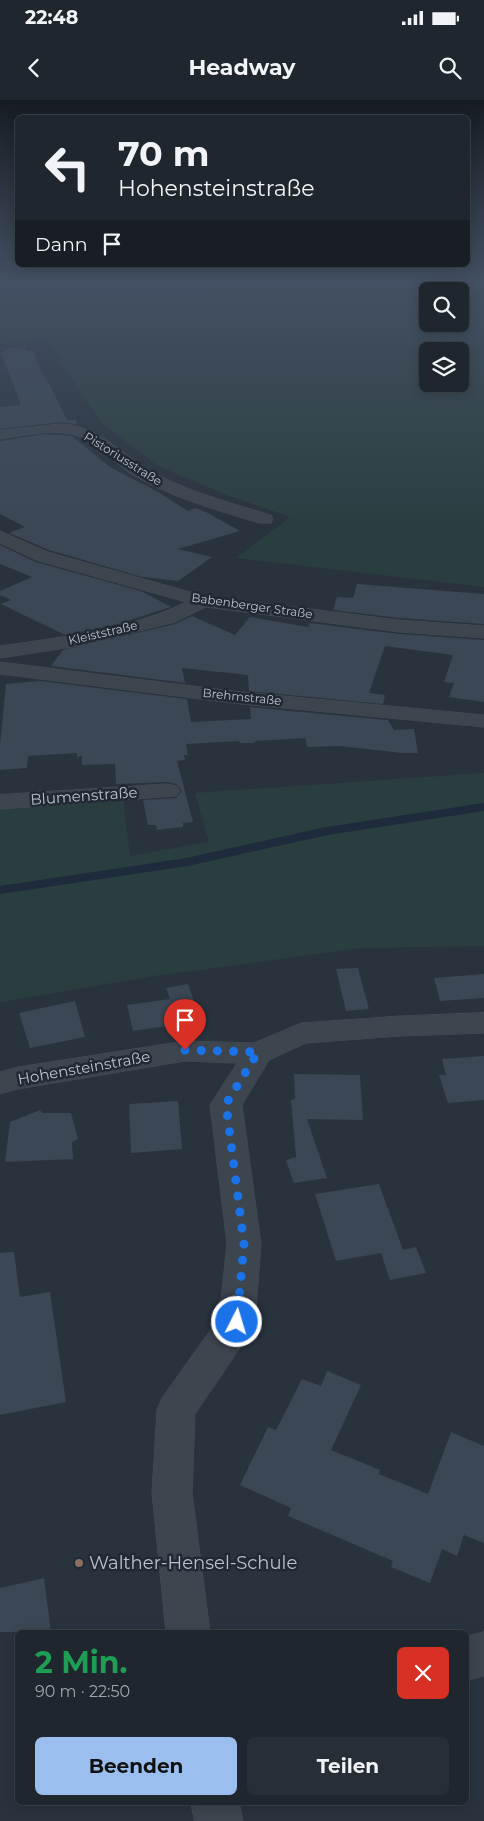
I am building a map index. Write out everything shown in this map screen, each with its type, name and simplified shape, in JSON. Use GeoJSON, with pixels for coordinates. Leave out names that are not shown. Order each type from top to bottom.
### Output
{"type":"FeatureCollection","features":[{"type":"Feature","properties":{"kind":"street","name":"Pistoriusstraße"},"geometry":{"type":"LineString","coordinates":[[0,434],[76,430],[96,440],[119,459],[172,489],[197,499],[265,519]]}},
{"type":"Feature","properties":{"kind":"street","name":"Babenberger Straße"},"geometry":{"type":"LineString","coordinates":[[0,536],[42,556],[203,601],[399,626],[484,632]]}},
{"type":"Feature","properties":{"kind":"street","name":"Kleiststraße"},"geometry":{"type":"LineString","coordinates":[[0,652],[87,638],[168,618],[203,601]]}},
{"type":"Feature","properties":{"kind":"street","name":"Brehmstraße"},"geometry":{"type":"LineString","coordinates":[[0,668],[241,698],[484,721]]}},
{"type":"Feature","properties":{"kind":"street","name":"Blumenstraße"},"geometry":{"type":"LineString","coordinates":[[0,802],[168,791]]}},
{"type":"Feature","properties":{"kind":"street","name":"Hohensteinstraße"},"geometry":{"type":"LineString","coordinates":[[0,1083],[18,1078],[185,1050],[258,1052],[301,1033],[400,1026],[484,1024]]}},
{"type":"Feature","properties":{"kind":"street"},"geometry":{"type":"LineString","coordinates":[[188,1630],[172,1493],[176,1410],[237,1322],[244,1244],[226,1104],[258,1052]]}},
{"type":"Feature","properties":{"kind":"street"},"geometry":{"type":"LineString","coordinates":[[469,1658],[484,1654]]}},
{"type":"Feature","properties":{"kind":"street"},"geometry":{"type":"LineString","coordinates":[[216,1805],[219,1821]]}},
{"type":"Feature","properties":{"kind":"shaded area"},"geometry":{"type":"Polygon","coordinates":[[[63,364],[419,364],[419,392],[469,392],[469,364],[484,364],[484,587],[236,558],[290,517],[224,494],[158,466],[101,423],[63,364]]]}},
{"type":"Feature","properties":{"kind":"shaded area"},"geometry":{"type":"Polygon","coordinates":[[[484,773],[484,946],[362,948],[154,976],[0,1002],[0,806],[123,798],[130,856],[209,842],[195,793],[484,773]]]}},
{"type":"Feature","properties":{"kind":"building"},"geometry":{"type":"Polygon","coordinates":[[[5,364],[38,364],[67,420],[77,420],[76,424],[61,422],[0,429],[0,407],[21,405],[5,364]]]}},
{"type":"Feature","properties":{"kind":"building"},"geometry":{"type":"Polygon","coordinates":[[[45,434],[72,436],[110,467],[158,492],[188,511],[195,508],[206,512],[240,531],[178,549],[212,557],[178,581],[142,577],[49,550],[9,533],[25,527],[0,514],[0,441],[45,434]]]}},
{"type":"Feature","properties":{"kind":"building"},"geometry":{"type":"Polygon","coordinates":[[[0,545],[36,562],[141,591],[171,607],[118,624],[65,635],[1,604],[11,600],[0,595],[0,591],[32,577],[0,564],[0,545]]]}},
{"type":"Feature","properties":{"kind":"building"},"geometry":{"type":"Polygon","coordinates":[[[357,584],[484,594],[484,624],[399,618],[333,610],[337,597],[353,598],[357,584]]]}},
{"type":"Feature","properties":{"kind":"building"},"geometry":{"type":"Polygon","coordinates":[[[192,616],[235,635],[250,617],[308,627],[310,623],[399,634],[484,640],[484,702],[449,697],[454,683],[444,682],[453,655],[385,646],[369,693],[385,695],[383,704],[249,691],[248,675],[182,668],[185,683],[51,666],[63,650],[175,624],[192,616]]]}},
{"type":"Feature","properties":{"kind":"building"},"geometry":{"type":"Polygon","coordinates":[[[40,681],[187,699],[191,722],[251,719],[250,707],[388,720],[394,730],[414,729],[418,753],[340,746],[307,747],[305,738],[256,741],[254,743],[241,743],[238,741],[186,744],[188,755],[184,755],[185,760],[177,761],[193,822],[183,823],[183,827],[157,830],[156,825],[148,825],[143,800],[176,798],[182,791],[176,784],[168,782],[116,784],[115,764],[82,765],[82,756],[77,757],[77,753],[28,756],[27,768],[0,770],[0,745],[6,684],[40,681]]]}},
{"type":"Feature","properties":{"kind":"building"},"geometry":{"type":"Polygon","coordinates":[[[358,968],[369,1009],[346,1011],[336,969],[358,968]]]}},
{"type":"Feature","properties":{"kind":"building"},"geometry":{"type":"Polygon","coordinates":[[[484,974],[484,998],[440,1001],[434,978],[484,974]]]}},
{"type":"Feature","properties":{"kind":"building"},"geometry":{"type":"Polygon","coordinates":[[[188,984],[201,1021],[133,1031],[127,1005],[170,999],[166,988],[188,984]]]}},
{"type":"Feature","properties":{"kind":"building"},"geometry":{"type":"Polygon","coordinates":[[[75,1001],[85,1037],[30,1048],[19,1013],[75,1001]]]}},
{"type":"Feature","properties":{"kind":"building"},"geometry":{"type":"Polygon","coordinates":[[[484,1056],[484,1100],[448,1103],[439,1075],[446,1075],[442,1059],[484,1056]]]}},
{"type":"Feature","properties":{"kind":"building"},"geometry":{"type":"Polygon","coordinates":[[[294,1074],[360,1075],[363,1120],[307,1119],[327,1178],[294,1183],[286,1160],[296,1157],[291,1100],[295,1099],[294,1074]]]}},
{"type":"Feature","properties":{"kind":"building"},"geometry":{"type":"Polygon","coordinates":[[[178,1101],[182,1149],[131,1153],[129,1104],[178,1101]]]}},
{"type":"Feature","properties":{"kind":"building"},"geometry":{"type":"Polygon","coordinates":[[[40,1110],[42,1113],[71,1113],[78,1139],[72,1142],[73,1159],[5,1162],[10,1122],[40,1110]]]}},
{"type":"Feature","properties":{"kind":"building"},"geometry":{"type":"Polygon","coordinates":[[[379,1184],[403,1250],[416,1247],[426,1273],[390,1280],[381,1253],[336,1261],[315,1194],[379,1184]]]}},
{"type":"Feature","properties":{"kind":"building"},"geometry":{"type":"Polygon","coordinates":[[[14,1252],[20,1297],[50,1292],[66,1402],[0,1415],[0,1253],[14,1252]]]}},
{"type":"Feature","properties":{"kind":"building"},"geometry":{"type":"Polygon","coordinates":[[[327,1371],[361,1385],[331,1450],[380,1470],[379,1474],[428,1494],[451,1432],[484,1446],[484,1543],[464,1535],[457,1556],[442,1549],[430,1583],[391,1567],[393,1561],[288,1516],[291,1508],[240,1485],[268,1427],[276,1430],[302,1379],[321,1386],[327,1371]]]}},
{"type":"Feature","properties":{"kind":"building"},"geometry":{"type":"Polygon","coordinates":[[[44,1578],[51,1630],[0,1632],[0,1588],[44,1578]]]}},
{"type":"Feature","properties":{"kind":"waterway"},"geometry":{"type":"LineString","coordinates":[[0,890],[187,862],[327,831],[484,807]]}},
{"type":"Feature","properties":{"kind":"place","name":"Walther-Hensel-Schule"},"geometry":{"type":"Point","coordinates":[79,1563]}},
{"type":"Feature","properties":{"kind":"route"},"geometry":{"type":"LineString","coordinates":[[185,1050],[258,1052],[226,1104],[244,1244],[237,1322]]}}]}
